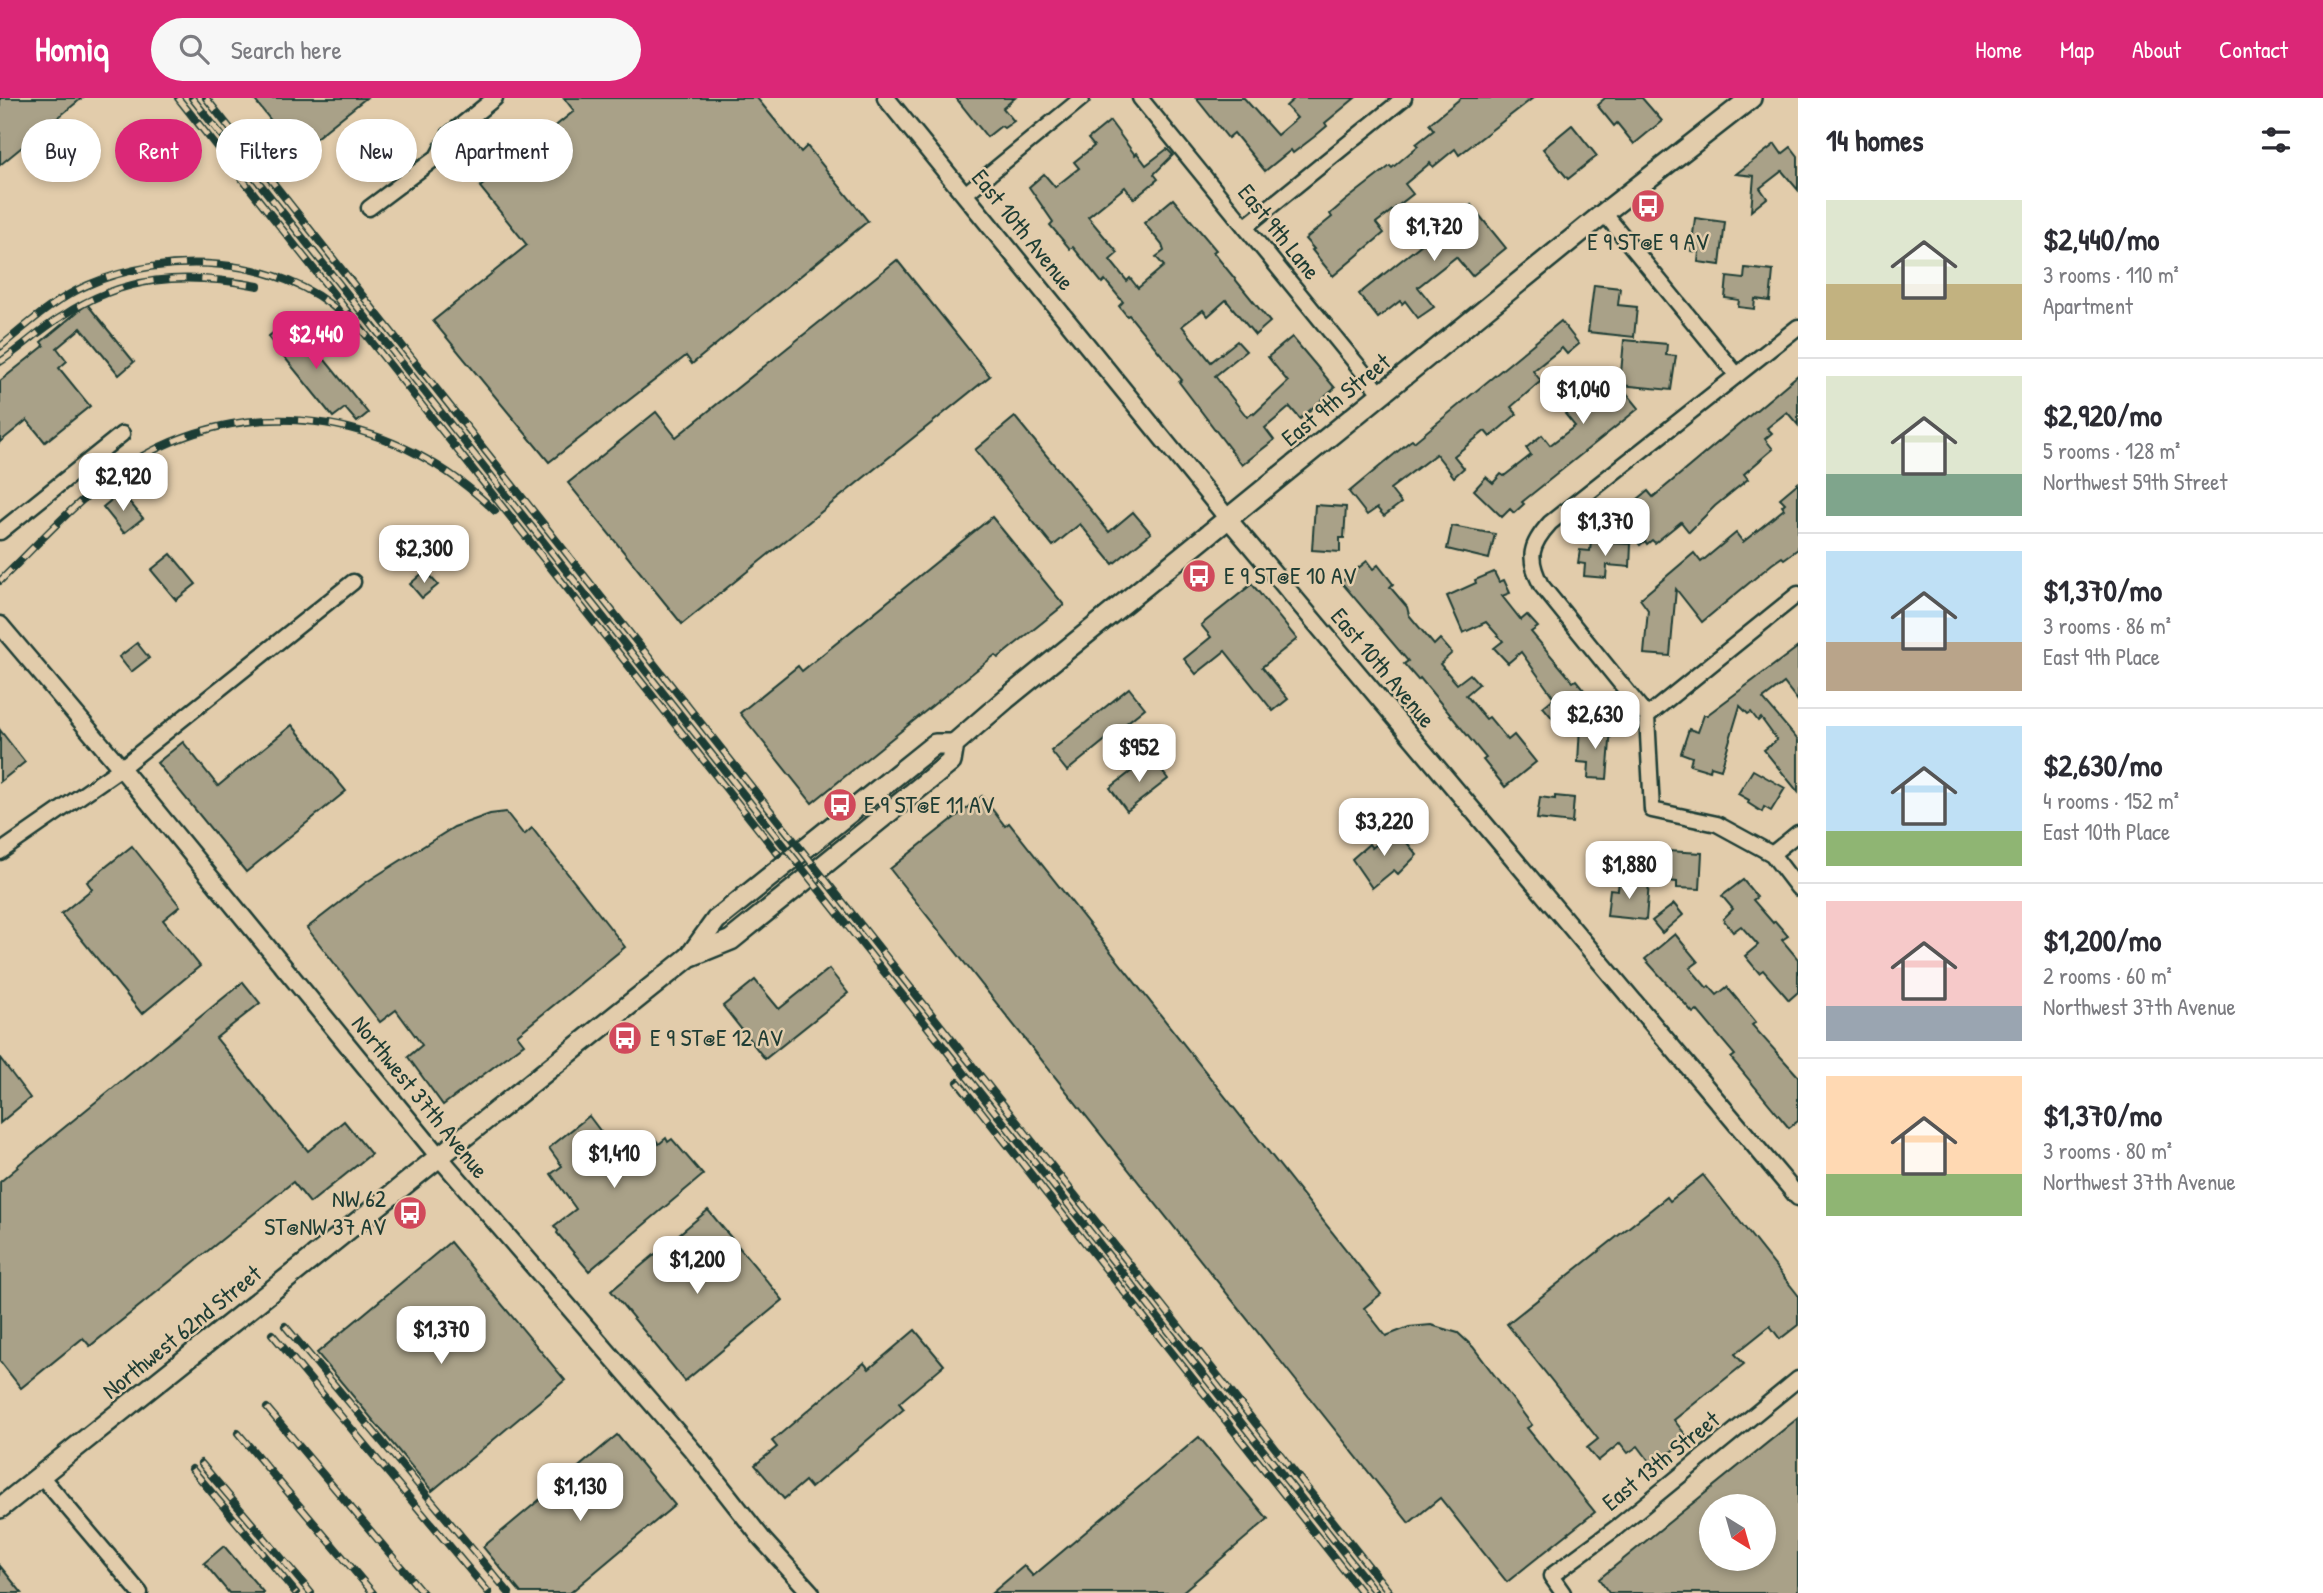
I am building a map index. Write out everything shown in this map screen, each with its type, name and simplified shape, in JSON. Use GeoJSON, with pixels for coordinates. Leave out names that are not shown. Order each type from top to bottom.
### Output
{"type":"FeatureCollection","features":[{"type":"Feature","properties":{"kind":"main road","name":"East 9th Street"},"geometry":{"type":"LineString","coordinates":[[801,884],[951,762],[954,744],[1006,699],[1604,213],[1751,98]]}},
{"type":"Feature","properties":{"kind":"main road","name":"East 9th Street"},"geometry":{"type":"LineString","coordinates":[[786,865],[935,744],[954,744]]}},
{"type":"Feature","properties":{"kind":"main road","name":"Northwest 62nd Street"},"geometry":{"type":"LineString","coordinates":[[0,1508],[690,957],[716,920],[786,865]]}},
{"type":"Feature","properties":{"kind":"main road","name":"Northwest 62nd Street"},"geometry":{"type":"LineString","coordinates":[[690,957],[731,940],[801,884]]}},
{"type":"Feature","properties":{"kind":"street"},"geometry":{"type":"LineString","coordinates":[[369,208],[437,158],[449,135],[495,98]]}},
{"type":"Feature","properties":{"kind":"street","name":"East 10th Avenue"},"geometry":{"type":"LineString","coordinates":[[886,98],[1229,520],[1798,1197]]}},
{"type":"Feature","properties":{"kind":"street"},"geometry":{"type":"LineString","coordinates":[[965,194],[1082,98]]}},
{"type":"Feature","properties":{"kind":"street","name":"East 9th Lane"},"geometry":{"type":"LineString","coordinates":[[1140,98],[1381,394]]}},
{"type":"Feature","properties":{"kind":"street"},"geometry":{"type":"LineString","coordinates":[[1245,227],[1404,98]]}},
{"type":"Feature","properties":{"kind":"street"},"geometry":{"type":"LineString","coordinates":[[1604,213],[1736,374]]}},
{"type":"Feature","properties":{"kind":"street"},"geometry":{"type":"LineString","coordinates":[[1798,327],[1550,523],[1538,536],[1532,549],[1533,569],[1541,585],[1647,716],[1652,810],[1717,824],[1772,854],[1798,888]]}},
{"type":"Feature","properties":{"kind":"street"},"geometry":{"type":"LineString","coordinates":[[0,532],[122,434]]}},
{"type":"Feature","properties":{"kind":"street"},"geometry":{"type":"LineString","coordinates":[[0,852],[121,768],[353,582]]}},
{"type":"Feature","properties":{"kind":"street"},"geometry":{"type":"LineString","coordinates":[[1647,716],[1798,594]]}},
{"type":"Feature","properties":{"kind":"street","name":"Northwest 37th Avenue"},"geometry":{"type":"LineString","coordinates":[[0,625],[121,768],[440,1158],[694,1452],[763,1540],[811,1593]]}},
{"type":"Feature","properties":{"kind":"street"},"geometry":{"type":"LineString","coordinates":[[1772,854],[1798,833]]}},
{"type":"Feature","properties":{"kind":"street","name":"East 13th Street"},"geometry":{"type":"LineString","coordinates":[[1563,1593],[1551,1576],[1616,1528],[1798,1379]]}},
{"type":"Feature","properties":{"kind":"street"},"geometry":{"type":"LineString","coordinates":[[40,1476],[140,1593]]}},
{"type":"Feature","properties":{"kind":"building"},"geometry":{"type":"Polygon","coordinates":[[[0,98],[82,98],[56,119],[21,119],[21,148],[0,165],[0,98]]]}},
{"type":"Feature","properties":{"kind":"building"},"geometry":{"type":"Polygon","coordinates":[[[253,98],[366,98],[336,119],[322,133],[322,119],[270,119],[253,98]]]}},
{"type":"Feature","properties":{"kind":"building"},"geometry":{"type":"Polygon","coordinates":[[[564,98],[757,98],[801,152],[807,146],[868,221],[692,364],[686,356],[549,462],[433,321],[527,245],[480,187],[486,182],[573,182],[573,119],[564,119],[574,111],[564,98]]]}},
{"type":"Feature","properties":{"kind":"building"},"geometry":{"type":"Polygon","coordinates":[[[956,98],[1015,98],[1003,108],[1014,121],[1004,128],[1001,126],[987,137],[956,98]]]}},
{"type":"Feature","properties":{"kind":"building"},"geometry":{"type":"Polygon","coordinates":[[[1196,98],[1244,98],[1277,135],[1297,118],[1286,106],[1295,98],[1355,98],[1325,123],[1327,126],[1314,137],[1293,153],[1291,150],[1265,171],[1234,133],[1228,138],[1196,98]]]}},
{"type":"Feature","properties":{"kind":"building"},"geometry":{"type":"Polygon","coordinates":[[[1461,98],[1533,98],[1459,155],[1455,149],[1433,167],[1430,163],[1405,184],[1413,194],[1376,223],[1384,233],[1333,276],[1305,239],[1332,217],[1330,214],[1345,201],[1418,146],[1416,144],[1434,130],[1429,124],[1461,98]]]}},
{"type":"Feature","properties":{"kind":"building"},"geometry":{"type":"Polygon","coordinates":[[[1605,98],[1642,98],[1662,121],[1634,144],[1617,123],[1614,126],[1597,105],[1605,98]]]}},
{"type":"Feature","properties":{"kind":"building"},"geometry":{"type":"Polygon","coordinates":[[[1110,121],[1135,155],[1137,153],[1146,165],[1167,149],[1173,155],[1154,174],[1158,179],[1134,199],[1125,187],[1088,217],[1118,253],[1110,260],[1127,281],[1130,278],[1138,288],[1164,266],[1156,257],[1164,251],[1162,245],[1144,223],[1173,199],[1216,250],[1213,252],[1270,322],[1255,335],[1226,300],[1208,316],[1203,310],[1182,326],[1211,362],[1237,341],[1246,351],[1215,376],[1247,417],[1254,414],[1288,382],[1268,357],[1292,337],[1335,388],[1300,419],[1290,407],[1265,428],[1274,440],[1242,465],[1179,382],[1182,380],[1119,306],[1123,302],[1105,280],[1102,283],[1073,247],[1070,249],[1050,225],[1053,222],[1029,187],[1044,174],[1055,187],[1079,168],[1074,162],[1094,146],[1088,139],[1110,121]]]}},
{"type":"Feature","properties":{"kind":"building"},"geometry":{"type":"Polygon","coordinates":[[[1572,125],[1597,156],[1568,179],[1543,149],[1572,125]]]}},
{"type":"Feature","properties":{"kind":"building"},"geometry":{"type":"Polygon","coordinates":[[[1775,144],[1782,154],[1791,147],[1798,156],[1798,190],[1782,171],[1760,188],[1767,198],[1751,211],[1754,176],[1736,174],[1775,144]]]}},
{"type":"Feature","properties":{"kind":"building"},"geometry":{"type":"Polygon","coordinates":[[[1471,205],[1506,248],[1472,276],[1456,257],[1418,287],[1434,307],[1418,318],[1405,301],[1402,304],[1400,301],[1378,318],[1359,294],[1471,205]]]}},
{"type":"Feature","properties":{"kind":"building"},"geometry":{"type":"Polygon","coordinates":[[[1695,218],[1725,222],[1720,265],[1698,262],[1699,252],[1691,251],[1695,218]]]}},
{"type":"Feature","properties":{"kind":"building"},"geometry":{"type":"Polygon","coordinates":[[[897,260],[990,376],[682,624],[568,483],[656,412],[676,437],[897,260]]]}},
{"type":"Feature","properties":{"kind":"building"},"geometry":{"type":"Polygon","coordinates":[[[1745,268],[1773,271],[1770,301],[1755,299],[1754,309],[1738,307],[1739,300],[1725,298],[1727,277],[1744,279],[1745,268]]]}},
{"type":"Feature","properties":{"kind":"building"},"geometry":{"type":"Polygon","coordinates":[[[1594,285],[1620,288],[1618,305],[1637,307],[1634,337],[1588,332],[1594,285]]]}},
{"type":"Feature","properties":{"kind":"building"},"geometry":{"type":"Polygon","coordinates":[[[87,304],[134,362],[119,375],[81,328],[57,348],[67,361],[59,368],[90,406],[45,442],[27,420],[0,442],[0,381],[44,346],[41,342],[87,304]]]}},
{"type":"Feature","properties":{"kind":"building"},"geometry":{"type":"Polygon","coordinates":[[[291,318],[368,413],[357,422],[345,408],[333,417],[268,337],[291,318]]]}},
{"type":"Feature","properties":{"kind":"building"},"geometry":{"type":"Polygon","coordinates":[[[1561,321],[1579,344],[1567,354],[1562,348],[1533,371],[1541,381],[1511,407],[1517,414],[1490,437],[1485,431],[1454,456],[1464,468],[1454,477],[1436,454],[1390,489],[1401,503],[1384,516],[1377,508],[1367,515],[1349,492],[1561,321]]]}},
{"type":"Feature","properties":{"kind":"building"},"geometry":{"type":"Polygon","coordinates":[[[1624,340],[1667,344],[1666,355],[1676,356],[1671,390],[1620,385],[1639,408],[1522,502],[1524,504],[1514,513],[1510,509],[1502,517],[1474,490],[1486,477],[1493,483],[1501,474],[1504,476],[1531,455],[1526,448],[1542,435],[1550,445],[1575,426],[1565,414],[1583,399],[1580,396],[1600,380],[1606,388],[1616,380],[1620,384],[1624,340]]]}},
{"type":"Feature","properties":{"kind":"building"},"geometry":{"type":"Polygon","coordinates":[[[1798,375],[1798,425],[1787,412],[1767,428],[1772,433],[1765,439],[1773,449],[1744,474],[1748,479],[1689,532],[1681,522],[1655,543],[1652,540],[1640,545],[1617,516],[1648,491],[1653,497],[1798,375]]]}},
{"type":"Feature","properties":{"kind":"building"},"geometry":{"type":"Polygon","coordinates":[[[1015,417],[1109,532],[1133,512],[1151,533],[1113,564],[1080,524],[1053,546],[975,450],[1015,417]]]}},
{"type":"Feature","properties":{"kind":"building"},"geometry":{"type":"Polygon","coordinates":[[[1798,483],[1798,549],[1772,564],[1702,622],[1676,589],[1670,656],[1644,654],[1648,610],[1640,599],[1694,553],[1701,562],[1736,533],[1743,542],[1784,509],[1782,506],[1785,503],[1780,498],[1798,483]]]}},
{"type":"Feature","properties":{"kind":"building"},"geometry":{"type":"Polygon","coordinates":[[[121,492],[143,518],[124,533],[103,507],[121,492]]]}},
{"type":"Feature","properties":{"kind":"building"},"geometry":{"type":"Polygon","coordinates":[[[1315,505],[1346,507],[1344,538],[1340,538],[1340,552],[1312,550],[1315,505]]]}},
{"type":"Feature","properties":{"kind":"building"},"geometry":{"type":"Polygon","coordinates":[[[992,517],[1064,605],[998,658],[995,655],[812,803],[740,713],[798,666],[802,671],[992,517]]]}},
{"type":"Feature","properties":{"kind":"building"},"geometry":{"type":"Polygon","coordinates":[[[1452,526],[1495,534],[1489,559],[1447,549],[1452,526]]]}},
{"type":"Feature","properties":{"kind":"building"},"geometry":{"type":"Polygon","coordinates":[[[1591,542],[1631,544],[1630,567],[1607,565],[1606,578],[1584,576],[1585,564],[1578,563],[1580,550],[1590,551],[1591,542]]]}},
{"type":"Feature","properties":{"kind":"building"},"geometry":{"type":"Polygon","coordinates":[[[171,554],[196,584],[176,600],[151,570],[171,554]]]}},
{"type":"Feature","properties":{"kind":"building"},"geometry":{"type":"Polygon","coordinates":[[[1367,561],[1373,569],[1378,565],[1393,584],[1390,587],[1407,607],[1409,615],[1434,645],[1440,639],[1452,653],[1440,664],[1457,684],[1470,674],[1479,684],[1466,695],[1486,719],[1489,717],[1508,740],[1514,735],[1536,762],[1505,787],[1483,760],[1486,758],[1420,678],[1418,680],[1404,664],[1408,661],[1341,582],[1367,561]]]}},
{"type":"Feature","properties":{"kind":"building"},"geometry":{"type":"Polygon","coordinates":[[[425,571],[438,585],[422,598],[410,584],[425,571]]]}},
{"type":"Feature","properties":{"kind":"building"},"geometry":{"type":"Polygon","coordinates":[[[1494,572],[1499,582],[1504,580],[1510,593],[1502,596],[1521,620],[1527,615],[1538,627],[1531,632],[1597,706],[1564,732],[1543,707],[1554,698],[1521,652],[1508,663],[1494,648],[1503,641],[1486,622],[1463,633],[1447,596],[1494,572]]]}},
{"type":"Feature","properties":{"kind":"building"},"geometry":{"type":"Polygon","coordinates":[[[1252,584],[1297,639],[1262,667],[1288,699],[1273,711],[1225,651],[1196,674],[1184,659],[1211,637],[1201,625],[1252,584]]]}},
{"type":"Feature","properties":{"kind":"building"},"geometry":{"type":"Polygon","coordinates":[[[137,643],[149,658],[131,672],[119,657],[137,643]]]}},
{"type":"Feature","properties":{"kind":"building"},"geometry":{"type":"Polygon","coordinates":[[[1798,647],[1798,701],[1784,683],[1763,699],[1798,740],[1798,792],[1764,750],[1777,740],[1761,718],[1758,721],[1751,712],[1748,714],[1740,706],[1721,769],[1711,766],[1710,771],[1690,765],[1692,757],[1681,753],[1689,729],[1698,732],[1704,715],[1798,647]]]}},
{"type":"Feature","properties":{"kind":"building"},"geometry":{"type":"Polygon","coordinates":[[[1129,688],[1145,708],[1067,771],[1051,751],[1129,688]]]}},
{"type":"Feature","properties":{"kind":"building"},"geometry":{"type":"Polygon","coordinates":[[[292,725],[346,791],[246,872],[157,763],[183,742],[218,786],[292,725]]]}},
{"type":"Feature","properties":{"kind":"building"},"geometry":{"type":"Polygon","coordinates":[[[1580,726],[1611,729],[1607,779],[1588,778],[1589,763],[1578,762],[1580,726]]]}},
{"type":"Feature","properties":{"kind":"building"},"geometry":{"type":"Polygon","coordinates":[[[0,730],[25,762],[0,782],[0,730]]]}},
{"type":"Feature","properties":{"kind":"building"},"geometry":{"type":"Polygon","coordinates":[[[1151,756],[1168,779],[1127,811],[1110,788],[1151,756]]]}},
{"type":"Feature","properties":{"kind":"building"},"geometry":{"type":"Polygon","coordinates":[[[1753,770],[1785,788],[1771,811],[1764,807],[1762,812],[1738,794],[1753,770]]]}},
{"type":"Feature","properties":{"kind":"building"},"geometry":{"type":"Polygon","coordinates":[[[982,796],[1005,826],[1009,823],[1381,1294],[1364,1308],[1386,1336],[1409,1327],[1431,1325],[1458,1333],[1473,1347],[1532,1425],[1527,1428],[1595,1512],[1507,1582],[1440,1498],[1409,1523],[890,869],[982,796]]]}},
{"type":"Feature","properties":{"kind":"building"},"geometry":{"type":"Polygon","coordinates":[[[1555,796],[1574,798],[1572,823],[1537,819],[1540,797],[1555,799],[1555,796]]]}},
{"type":"Feature","properties":{"kind":"building"},"geometry":{"type":"Polygon","coordinates":[[[506,812],[524,835],[532,828],[625,947],[517,1035],[524,1044],[443,1105],[408,1057],[422,1045],[396,1010],[380,1022],[307,928],[365,883],[454,827],[490,814],[506,812]]]}},
{"type":"Feature","properties":{"kind":"building"},"geometry":{"type":"Polygon","coordinates":[[[1396,829],[1417,855],[1398,874],[1394,870],[1372,888],[1352,859],[1369,844],[1372,848],[1396,829]]]}},
{"type":"Feature","properties":{"kind":"building"},"geometry":{"type":"Polygon","coordinates":[[[132,846],[180,906],[163,920],[200,966],[142,1014],[61,914],[92,889],[87,882],[132,846]]]}},
{"type":"Feature","properties":{"kind":"building"},"geometry":{"type":"Polygon","coordinates":[[[1667,851],[1702,853],[1700,889],[1677,888],[1677,882],[1666,881],[1667,851]]]}},
{"type":"Feature","properties":{"kind":"building"},"geometry":{"type":"Polygon","coordinates":[[[1619,880],[1649,883],[1646,920],[1607,916],[1610,889],[1618,890],[1619,880]]]}},
{"type":"Feature","properties":{"kind":"building"},"geometry":{"type":"Polygon","coordinates":[[[1743,880],[1757,897],[1753,900],[1788,936],[1782,940],[1798,959],[1798,992],[1789,1000],[1763,970],[1759,973],[1745,956],[1758,945],[1741,926],[1733,932],[1723,919],[1733,909],[1722,896],[1743,880]]]}},
{"type":"Feature","properties":{"kind":"building"},"geometry":{"type":"Polygon","coordinates":[[[1674,904],[1683,915],[1662,933],[1652,921],[1674,904]]]}},
{"type":"Feature","properties":{"kind":"building"},"geometry":{"type":"Polygon","coordinates":[[[1675,934],[1698,962],[1690,968],[1707,988],[1709,986],[1717,995],[1727,987],[1756,1022],[1752,1025],[1798,1076],[1798,1121],[1789,1128],[1731,1058],[1735,1055],[1697,1010],[1693,1013],[1645,959],[1675,934]]]}},
{"type":"Feature","properties":{"kind":"building"},"geometry":{"type":"Polygon","coordinates":[[[829,969],[848,993],[765,1059],[723,1006],[755,980],[779,1009],[829,969]]]}},
{"type":"Feature","properties":{"kind":"building"},"geometry":{"type":"Polygon","coordinates":[[[243,982],[260,1003],[216,1038],[308,1151],[344,1121],[371,1154],[310,1203],[293,1182],[90,1346],[83,1338],[21,1388],[0,1361],[0,1182],[243,982]]]}},
{"type":"Feature","properties":{"kind":"building"},"geometry":{"type":"Polygon","coordinates":[[[0,1058],[30,1098],[0,1123],[0,1058]]]}},
{"type":"Feature","properties":{"kind":"building"},"geometry":{"type":"Polygon","coordinates":[[[589,1116],[601,1132],[598,1134],[618,1157],[621,1155],[629,1165],[656,1140],[659,1144],[666,1138],[668,1142],[672,1139],[703,1175],[589,1271],[554,1226],[576,1209],[551,1174],[562,1166],[549,1148],[589,1116]]]}},
{"type":"Feature","properties":{"kind":"building"},"geometry":{"type":"Polygon","coordinates":[[[1703,1175],[1798,1295],[1798,1325],[1780,1339],[1770,1326],[1735,1354],[1744,1364],[1674,1420],[1688,1438],[1653,1466],[1638,1446],[1628,1453],[1620,1443],[1598,1461],[1587,1448],[1598,1439],[1507,1324],[1667,1197],[1670,1201],[1703,1175]]]}},
{"type":"Feature","properties":{"kind":"building"},"geometry":{"type":"Polygon","coordinates":[[[708,1210],[783,1300],[685,1381],[611,1291],[708,1210]]]}},
{"type":"Feature","properties":{"kind":"building"},"geometry":{"type":"Polygon","coordinates":[[[450,1242],[565,1380],[432,1491],[317,1353],[450,1242]]]}},
{"type":"Feature","properties":{"kind":"building"},"geometry":{"type":"Polygon","coordinates":[[[915,1330],[944,1365],[899,1403],[904,1409],[811,1488],[805,1481],[784,1499],[755,1465],[777,1447],[772,1441],[864,1363],[869,1369],[915,1330]]]}},
{"type":"Feature","properties":{"kind":"building"},"geometry":{"type":"Polygon","coordinates":[[[1798,1418],[1798,1593],[1609,1593],[1599,1579],[1699,1498],[1699,1572],[1776,1572],[1776,1494],[1704,1494],[1798,1418]]]}},
{"type":"Feature","properties":{"kind":"building"},"geometry":{"type":"Polygon","coordinates":[[[617,1435],[675,1505],[570,1593],[521,1593],[483,1547],[617,1435]]]}},
{"type":"Feature","properties":{"kind":"building"},"geometry":{"type":"Polygon","coordinates":[[[1199,1437],[1268,1519],[1181,1593],[992,1593],[1024,1566],[1033,1576],[1199,1437]]]}},
{"type":"Feature","properties":{"kind":"building"},"geometry":{"type":"Polygon","coordinates":[[[224,1546],[264,1593],[229,1593],[204,1563],[224,1546]]]}},
{"type":"Feature","properties":{"kind":"building"},"geometry":{"type":"Polygon","coordinates":[[[0,1566],[22,1593],[0,1593],[0,1566]]]}},
{"type":"Feature","properties":{"kind":"railway"},"geometry":{"type":"LineString","coordinates":[[178,98],[778,854]]}},
{"type":"Feature","properties":{"kind":"railway"},"geometry":{"type":"LineString","coordinates":[[192,98],[1376,1593]]}},
{"type":"Feature","properties":{"kind":"railway"},"geometry":{"type":"LineString","coordinates":[[206,98],[1390,1593]]}},
{"type":"Feature","properties":{"kind":"railway"},"geometry":{"type":"LineString","coordinates":[[0,347],[64,297],[118,274],[151,267],[220,265],[254,270],[287,280],[317,295],[343,315]]}},
{"type":"Feature","properties":{"kind":"railway"},"geometry":{"type":"LineString","coordinates":[[0,362],[53,322],[108,292],[156,280],[180,279],[205,279],[258,286]]}},
{"type":"Feature","properties":{"kind":"railway"},"geometry":{"type":"LineString","coordinates":[[0,581],[66,515],[120,470],[185,437],[232,424],[279,420],[326,423],[372,435],[416,453],[457,479],[495,511]]}},
{"type":"Feature","properties":{"kind":"railway"},"geometry":{"type":"LineString","coordinates":[[958,1082],[1362,1593]]}},
{"type":"Feature","properties":{"kind":"railway"},"geometry":{"type":"LineString","coordinates":[[285,1326],[509,1593]]}},
{"type":"Feature","properties":{"kind":"railway"},"geometry":{"type":"LineString","coordinates":[[272,1334],[489,1593]]}},
{"type":"Feature","properties":{"kind":"railway"},"geometry":{"type":"LineString","coordinates":[[267,1408],[423,1593]]}},
{"type":"Feature","properties":{"kind":"railway"},"geometry":{"type":"LineString","coordinates":[[238,1433],[373,1593]]}},
{"type":"Feature","properties":{"kind":"railway"},"geometry":{"type":"LineString","coordinates":[[201,1463],[311,1593]]}},
{"type":"Feature","properties":{"kind":"railway"},"geometry":{"type":"LineString","coordinates":[[192,1469],[296,1593]]}},
{"type":"Feature","properties":{"kind":"place","name":"E 9 ST@E 9 AV"},"geometry":{"type":"Point","coordinates":[1648,206]}},
{"type":"Feature","properties":{"kind":"place","name":"E 9 ST@E 10 AV"},"geometry":{"type":"Point","coordinates":[1199,576]}},
{"type":"Feature","properties":{"kind":"place","name":"E 9 ST@E 11 AV"},"geometry":{"type":"Point","coordinates":[840,805]}},
{"type":"Feature","properties":{"kind":"place","name":"E 9 ST@E 12 AV"},"geometry":{"type":"Point","coordinates":[625,1038]}},
{"type":"Feature","properties":{"kind":"place","name":"NW 62 ST@NW 37 AV"},"geometry":{"type":"Point","coordinates":[410,1213]}}]}
